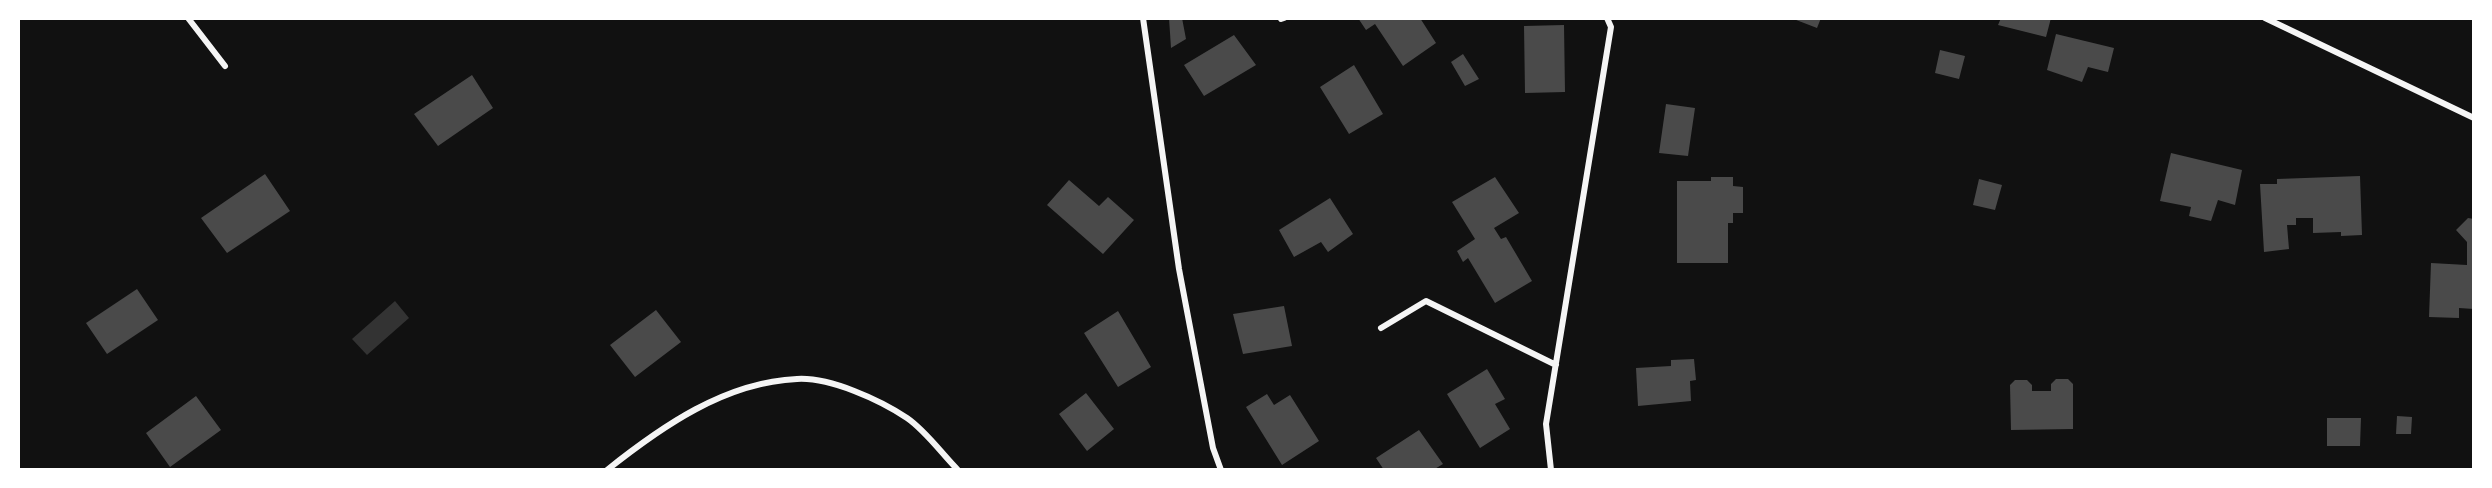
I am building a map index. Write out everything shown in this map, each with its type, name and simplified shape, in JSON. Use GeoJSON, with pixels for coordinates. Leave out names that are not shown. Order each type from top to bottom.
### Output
{"type":"FeatureCollection","features":[{"type":"Feature","properties":{"kind":"street"},"geometry":{"type":"LineString","coordinates":[[188,18],[225,66]]}},
{"type":"Feature","properties":{"kind":"street"},"geometry":{"type":"LineString","coordinates":[[1143,18],[1179,268],[1213,448],[1221,470]]}},
{"type":"Feature","properties":{"kind":"street"},"geometry":{"type":"LineString","coordinates":[[1551,470],[1546,424],[1611,27],[1607,18]]}},
{"type":"Feature","properties":{"kind":"street"},"geometry":{"type":"LineString","coordinates":[[2265,18],[2474,118]]}},
{"type":"Feature","properties":{"kind":"street"},"geometry":{"type":"LineString","coordinates":[[1381,328],[1426,301],[1556,365]]}},
{"type":"Feature","properties":{"kind":"street"},"geometry":{"type":"LineString","coordinates":[[607,470],[685,414],[748,388],[798,379],[857,390],[909,419],[958,470]]}},
{"type":"Feature","properties":{"kind":"shaded area"},"geometry":{"type":"Polygon","coordinates":[[[395,301],[409,318],[367,355],[352,339],[395,301]]]}},
{"type":"Feature","properties":{"kind":"building"},"geometry":{"type":"Polygon","coordinates":[[[1169,18],[1182,18],[1186,39],[1171,48],[1169,18]]]}},
{"type":"Feature","properties":{"kind":"building"},"geometry":{"type":"Polygon","coordinates":[[[1358,18],[1420,18],[1436,43],[1403,66],[1375,24],[1366,30],[1358,18]]]}},
{"type":"Feature","properties":{"kind":"building"},"geometry":{"type":"Polygon","coordinates":[[[1791,18],[1821,18],[1817,28],[1791,18]]]}},
{"type":"Feature","properties":{"kind":"building"},"geometry":{"type":"Polygon","coordinates":[[[2001,18],[2051,18],[2046,37],[1998,25],[2001,18]]]}},
{"type":"Feature","properties":{"kind":"building"},"geometry":{"type":"Polygon","coordinates":[[[1564,25],[1565,92],[1525,93],[1524,26],[1564,25]]]}},
{"type":"Feature","properties":{"kind":"building"},"geometry":{"type":"Polygon","coordinates":[[[2056,34],[2114,48],[2108,72],[2088,67],[2082,82],[2047,70],[2056,34]]]}},
{"type":"Feature","properties":{"kind":"building"},"geometry":{"type":"Polygon","coordinates":[[[1234,35],[1256,65],[1204,96],[1184,65],[1234,35]]]}},
{"type":"Feature","properties":{"kind":"building"},"geometry":{"type":"Polygon","coordinates":[[[1940,50],[1965,56],[1959,79],[1935,73],[1940,50]]]}},
{"type":"Feature","properties":{"kind":"building"},"geometry":{"type":"Polygon","coordinates":[[[1463,54],[1479,79],[1465,86],[1451,62],[1463,54]]]}},
{"type":"Feature","properties":{"kind":"building"},"geometry":{"type":"Polygon","coordinates":[[[1354,65],[1383,114],[1349,134],[1320,87],[1354,65]]]}},
{"type":"Feature","properties":{"kind":"building"},"geometry":{"type":"Polygon","coordinates":[[[472,75],[493,108],[438,146],[414,114],[472,75]]]}},
{"type":"Feature","properties":{"kind":"building"},"geometry":{"type":"Polygon","coordinates":[[[1666,104],[1695,108],[1688,156],[1659,153],[1666,104]]]}},
{"type":"Feature","properties":{"kind":"building"},"geometry":{"type":"Polygon","coordinates":[[[2171,153],[2242,170],[2235,205],[2218,200],[2211,221],[2189,216],[2191,207],[2160,201],[2171,153]]]}},
{"type":"Feature","properties":{"kind":"building"},"geometry":{"type":"Polygon","coordinates":[[[265,174],[290,211],[227,253],[201,218],[265,174]]]}},
{"type":"Feature","properties":{"kind":"building"},"geometry":{"type":"Polygon","coordinates":[[[2360,176],[2362,235],[2341,236],[2341,232],[2313,233],[2313,218],[2296,218],[2296,225],[2287,225],[2289,249],[2264,252],[2260,184],[2277,184],[2277,179],[2360,176]]]}},
{"type":"Feature","properties":{"kind":"building"},"geometry":{"type":"Polygon","coordinates":[[[1495,177],[1519,213],[1494,228],[1501,239],[1506,237],[1532,281],[1495,303],[1468,258],[1463,262],[1457,251],[1475,239],[1452,202],[1495,177]]]}},
{"type":"Feature","properties":{"kind":"building"},"geometry":{"type":"Polygon","coordinates":[[[1711,177],[1733,177],[1733,186],[1743,187],[1743,213],[1733,213],[1733,223],[1728,223],[1728,263],[1677,263],[1677,181],[1711,181],[1711,177]]]}},
{"type":"Feature","properties":{"kind":"building"},"geometry":{"type":"Polygon","coordinates":[[[1979,179],[2002,185],[1995,210],[1973,205],[1979,179]]]}},
{"type":"Feature","properties":{"kind":"building"},"geometry":{"type":"Polygon","coordinates":[[[1069,180],[1099,206],[1108,197],[1134,220],[1103,254],[1047,205],[1069,180]]]}},
{"type":"Feature","properties":{"kind":"building"},"geometry":{"type":"Polygon","coordinates":[[[1330,198],[1353,234],[1328,252],[1321,242],[1294,257],[1279,230],[1330,198]]]}},
{"type":"Feature","properties":{"kind":"building"},"geometry":{"type":"Polygon","coordinates":[[[2468,218],[2474,219],[2474,309],[2459,308],[2459,318],[2429,317],[2431,263],[2467,265],[2467,242],[2456,230],[2468,218]]]}},
{"type":"Feature","properties":{"kind":"building"},"geometry":{"type":"Polygon","coordinates":[[[137,289],[158,320],[107,354],[86,323],[137,289]]]}},
{"type":"Feature","properties":{"kind":"building"},"geometry":{"type":"Polygon","coordinates":[[[1284,306],[1292,346],[1243,354],[1233,314],[1284,306]]]}},
{"type":"Feature","properties":{"kind":"building"},"geometry":{"type":"Polygon","coordinates":[[[656,310],[681,342],[635,377],[610,345],[656,310]]]}},
{"type":"Feature","properties":{"kind":"building"},"geometry":{"type":"Polygon","coordinates":[[[1118,311],[1151,367],[1118,387],[1084,333],[1118,311]]]}},
{"type":"Feature","properties":{"kind":"building"},"geometry":{"type":"Polygon","coordinates":[[[1694,359],[1696,380],[1690,381],[1691,401],[1638,406],[1636,368],[1671,366],[1671,360],[1694,359]]]}},
{"type":"Feature","properties":{"kind":"building"},"geometry":{"type":"Polygon","coordinates":[[[1487,369],[1505,399],[1495,404],[1510,429],[1480,448],[1447,394],[1487,369]]]}},
{"type":"Feature","properties":{"kind":"building"},"geometry":{"type":"Polygon","coordinates":[[[2056,379],[2068,379],[2073,384],[2073,429],[2011,430],[2010,385],[2015,380],[2027,380],[2032,385],[2032,391],[2051,391],[2051,384],[2056,379]]]}},
{"type":"Feature","properties":{"kind":"building"},"geometry":{"type":"Polygon","coordinates":[[[1086,393],[1114,429],[1087,451],[1059,414],[1086,393]]]}},
{"type":"Feature","properties":{"kind":"building"},"geometry":{"type":"Polygon","coordinates":[[[1267,394],[1274,405],[1290,395],[1319,441],[1282,465],[1246,407],[1267,394]]]}},
{"type":"Feature","properties":{"kind":"building"},"geometry":{"type":"Polygon","coordinates":[[[196,396],[221,430],[170,467],[146,433],[196,396]]]}},
{"type":"Feature","properties":{"kind":"building"},"geometry":{"type":"Polygon","coordinates":[[[2397,416],[2412,417],[2411,434],[2396,434],[2397,416]]]}},
{"type":"Feature","properties":{"kind":"building"},"geometry":{"type":"Polygon","coordinates":[[[2327,418],[2361,418],[2360,446],[2327,446],[2327,418]]]}},
{"type":"Feature","properties":{"kind":"building"},"geometry":{"type":"Polygon","coordinates":[[[1419,430],[1443,464],[1433,470],[1384,470],[1376,458],[1419,430]]]}}]}
